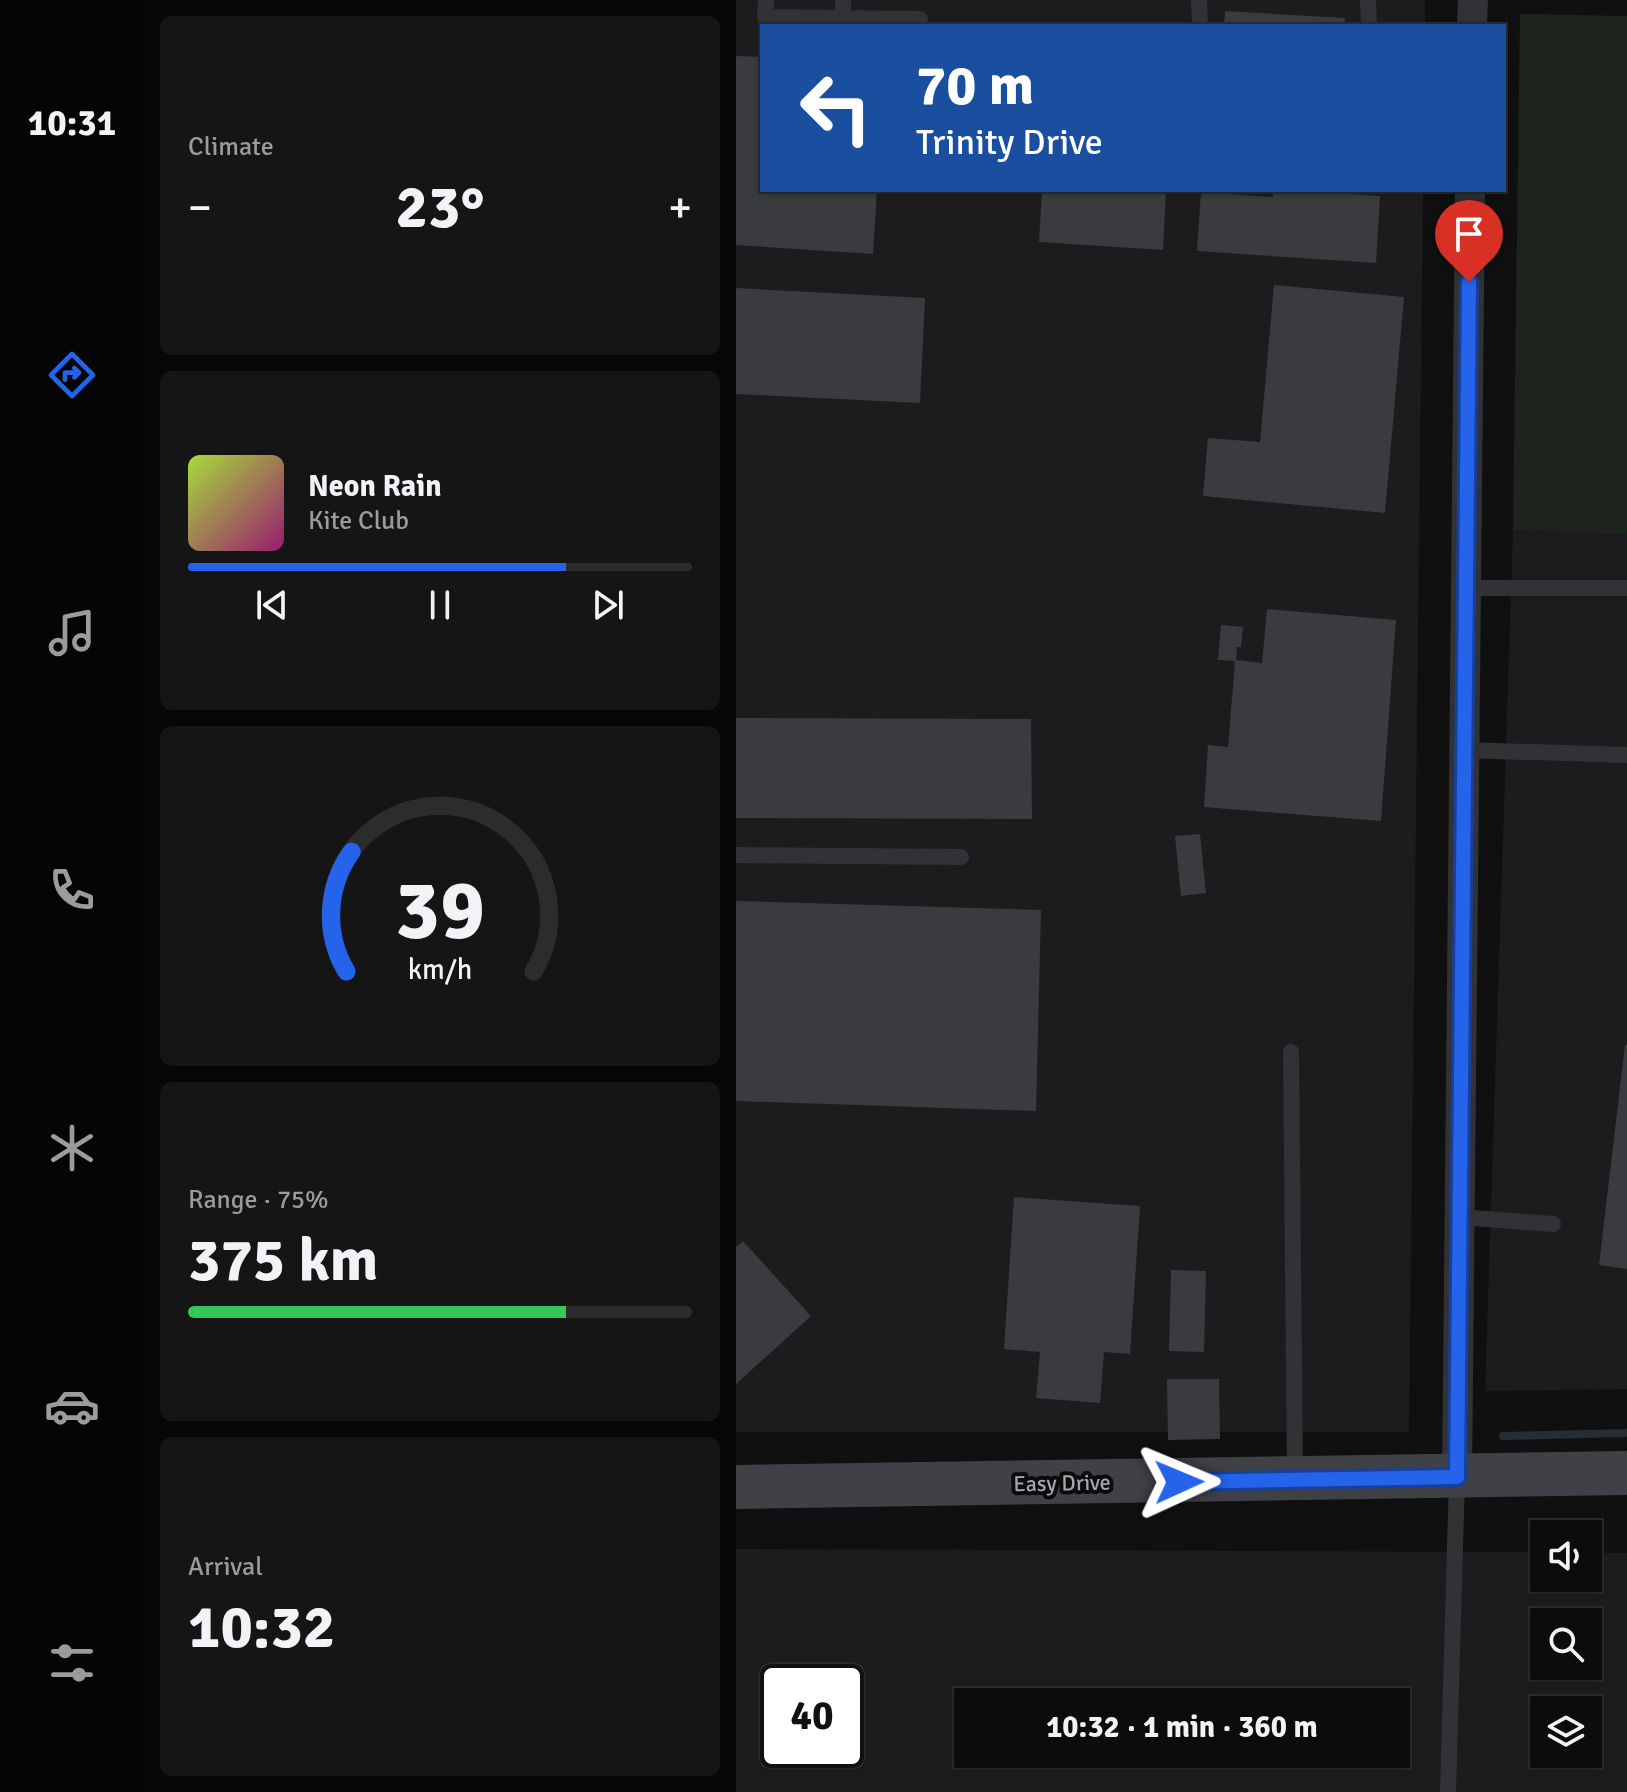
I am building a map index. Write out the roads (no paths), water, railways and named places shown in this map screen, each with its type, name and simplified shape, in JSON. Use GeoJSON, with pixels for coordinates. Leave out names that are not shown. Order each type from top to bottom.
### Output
{"type":"FeatureCollection","features":[{"type":"Feature","properties":{"kind":"street"},"geometry":{"type":"LineString","coordinates":[[1472,24],[1473,0]]}},
{"type":"Feature","properties":{"kind":"street"},"geometry":{"type":"LineString","coordinates":[[1457,1477],[1470,192]]}},
{"type":"Feature","properties":{"kind":"street","name":"Easy Drive"},"geometry":{"type":"LineString","coordinates":[[736,1487],[1627,1473]]}},
{"type":"Feature","properties":{"kind":"lane"},"geometry":{"type":"LineString","coordinates":[[766,0],[765,17],[920,22],[920,0]]}},
{"type":"Feature","properties":{"kind":"lane"},"geometry":{"type":"LineString","coordinates":[[843,0],[843,18]]}},
{"type":"Feature","properties":{"kind":"lane"},"geometry":{"type":"LineString","coordinates":[[1199,0],[1200,24]]}},
{"type":"Feature","properties":{"kind":"lane"},"geometry":{"type":"LineString","coordinates":[[1368,0],[1369,24]]}},
{"type":"Feature","properties":{"kind":"lane"},"geometry":{"type":"LineString","coordinates":[[1465,588],[1627,588]]}},
{"type":"Feature","properties":{"kind":"lane"},"geometry":{"type":"LineString","coordinates":[[1463,750],[1627,755]]}},
{"type":"Feature","properties":{"kind":"lane"},"geometry":{"type":"LineString","coordinates":[[736,855],[961,857]]}},
{"type":"Feature","properties":{"kind":"lane"},"geometry":{"type":"LineString","coordinates":[[1291,1052],[1295,1480]]}},
{"type":"Feature","properties":{"kind":"lane"},"geometry":{"type":"LineString","coordinates":[[1459,1217],[1553,1224]]}},
{"type":"Feature","properties":{"kind":"lane"},"geometry":{"type":"LineString","coordinates":[[1448,1792],[1457,1477]]}},
{"type":"Feature","properties":{"kind":"waterway"},"geometry":{"type":"LineString","coordinates":[[1503,1436],[1627,1433]]}}]}
